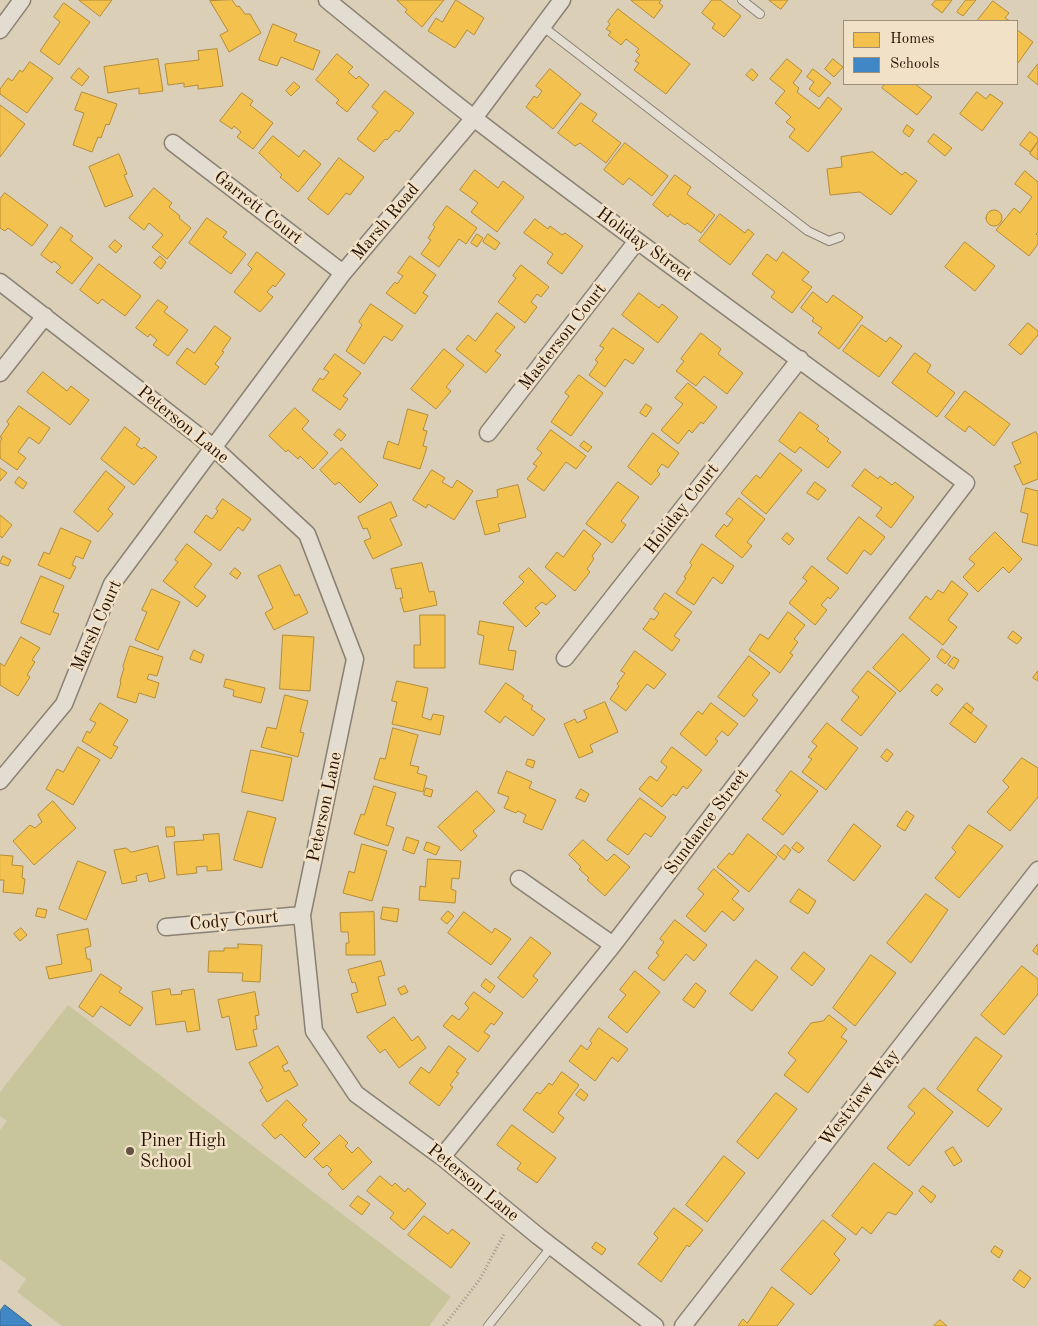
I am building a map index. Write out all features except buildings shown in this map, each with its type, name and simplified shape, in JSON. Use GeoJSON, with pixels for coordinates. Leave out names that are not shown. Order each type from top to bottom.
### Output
{"type":"FeatureCollection","features":[{"type":"Feature","properties":{"kind":"street"},"geometry":{"type":"LineString","coordinates":[[0,30],[22,0]]}},
{"type":"Feature","properties":{"kind":"street","name":"Holiday Street"},"geometry":{"type":"LineString","coordinates":[[327,0],[474,118],[637,241],[800,359],[966,483]]}},
{"type":"Feature","properties":{"kind":"street","name":"Marsh Road"},"geometry":{"type":"LineString","coordinates":[[213,447],[343,273],[474,118],[562,0]]}},
{"type":"Feature","properties":{"kind":"street","name":"Garrett Court"},"geometry":{"type":"LineString","coordinates":[[173,143],[343,273]]}},
{"type":"Feature","properties":{"kind":"street","name":"Masterson Court"},"geometry":{"type":"LineString","coordinates":[[488,433],[637,241]]}},
{"type":"Feature","properties":{"kind":"street","name":"Peterson Lane"},"geometry":{"type":"LineString","coordinates":[[0,282],[213,447],[307,534],[355,659],[302,916],[314,1030],[356,1094],[442,1156],[552,1246],[656,1326]]}},
{"type":"Feature","properties":{"kind":"street"},"geometry":{"type":"LineString","coordinates":[[0,373],[45,316]]}},
{"type":"Feature","properties":{"kind":"street","name":"Holiday Court"},"geometry":{"type":"LineString","coordinates":[[565,658],[800,359]]}},
{"type":"Feature","properties":{"kind":"street","name":"Marsh Court"},"geometry":{"type":"LineString","coordinates":[[0,780],[64,704],[112,584],[213,447]]}},
{"type":"Feature","properties":{"kind":"street","name":"Sundance Street"},"geometry":{"type":"LineString","coordinates":[[442,1156],[613,945],[966,483]]}},
{"type":"Feature","properties":{"kind":"street","name":"Westview Way"},"geometry":{"type":"LineString","coordinates":[[683,1326],[1038,870]]}},
{"type":"Feature","properties":{"kind":"street"},"geometry":{"type":"LineString","coordinates":[[519,879],[613,945]]}},
{"type":"Feature","properties":{"kind":"street","name":"Cody Court"},"geometry":{"type":"LineString","coordinates":[[166,927],[302,916]]}},
{"type":"Feature","properties":{"kind":"lane"},"geometry":{"type":"LineString","coordinates":[[742,0],[760,14]]}},
{"type":"Feature","properties":{"kind":"lane"},"geometry":{"type":"LineString","coordinates":[[542,26],[808,230],[829,241],[840,237]]}},
{"type":"Feature","properties":{"kind":"lane"},"geometry":{"type":"LineString","coordinates":[[488,1326],[552,1246]]}},
{"type":"Feature","properties":{"kind":"path"},"geometry":{"type":"LineString","coordinates":[[444,1326],[480,1279],[504,1234]]}},
{"type":"Feature","properties":{"kind":"shaded area","name":"Piner High School"},"geometry":{"type":"Polygon","coordinates":[[[68,1005],[451,1297],[429,1326],[62,1326],[17,1292],[26,1279],[0,1259],[0,1130],[7,1121],[0,1116],[0,1092],[68,1005]]]}},
{"type":"Feature","properties":{"kind":"place","name":"Piner High School"},"geometry":{"type":"Point","coordinates":[130,1151]}}]}
